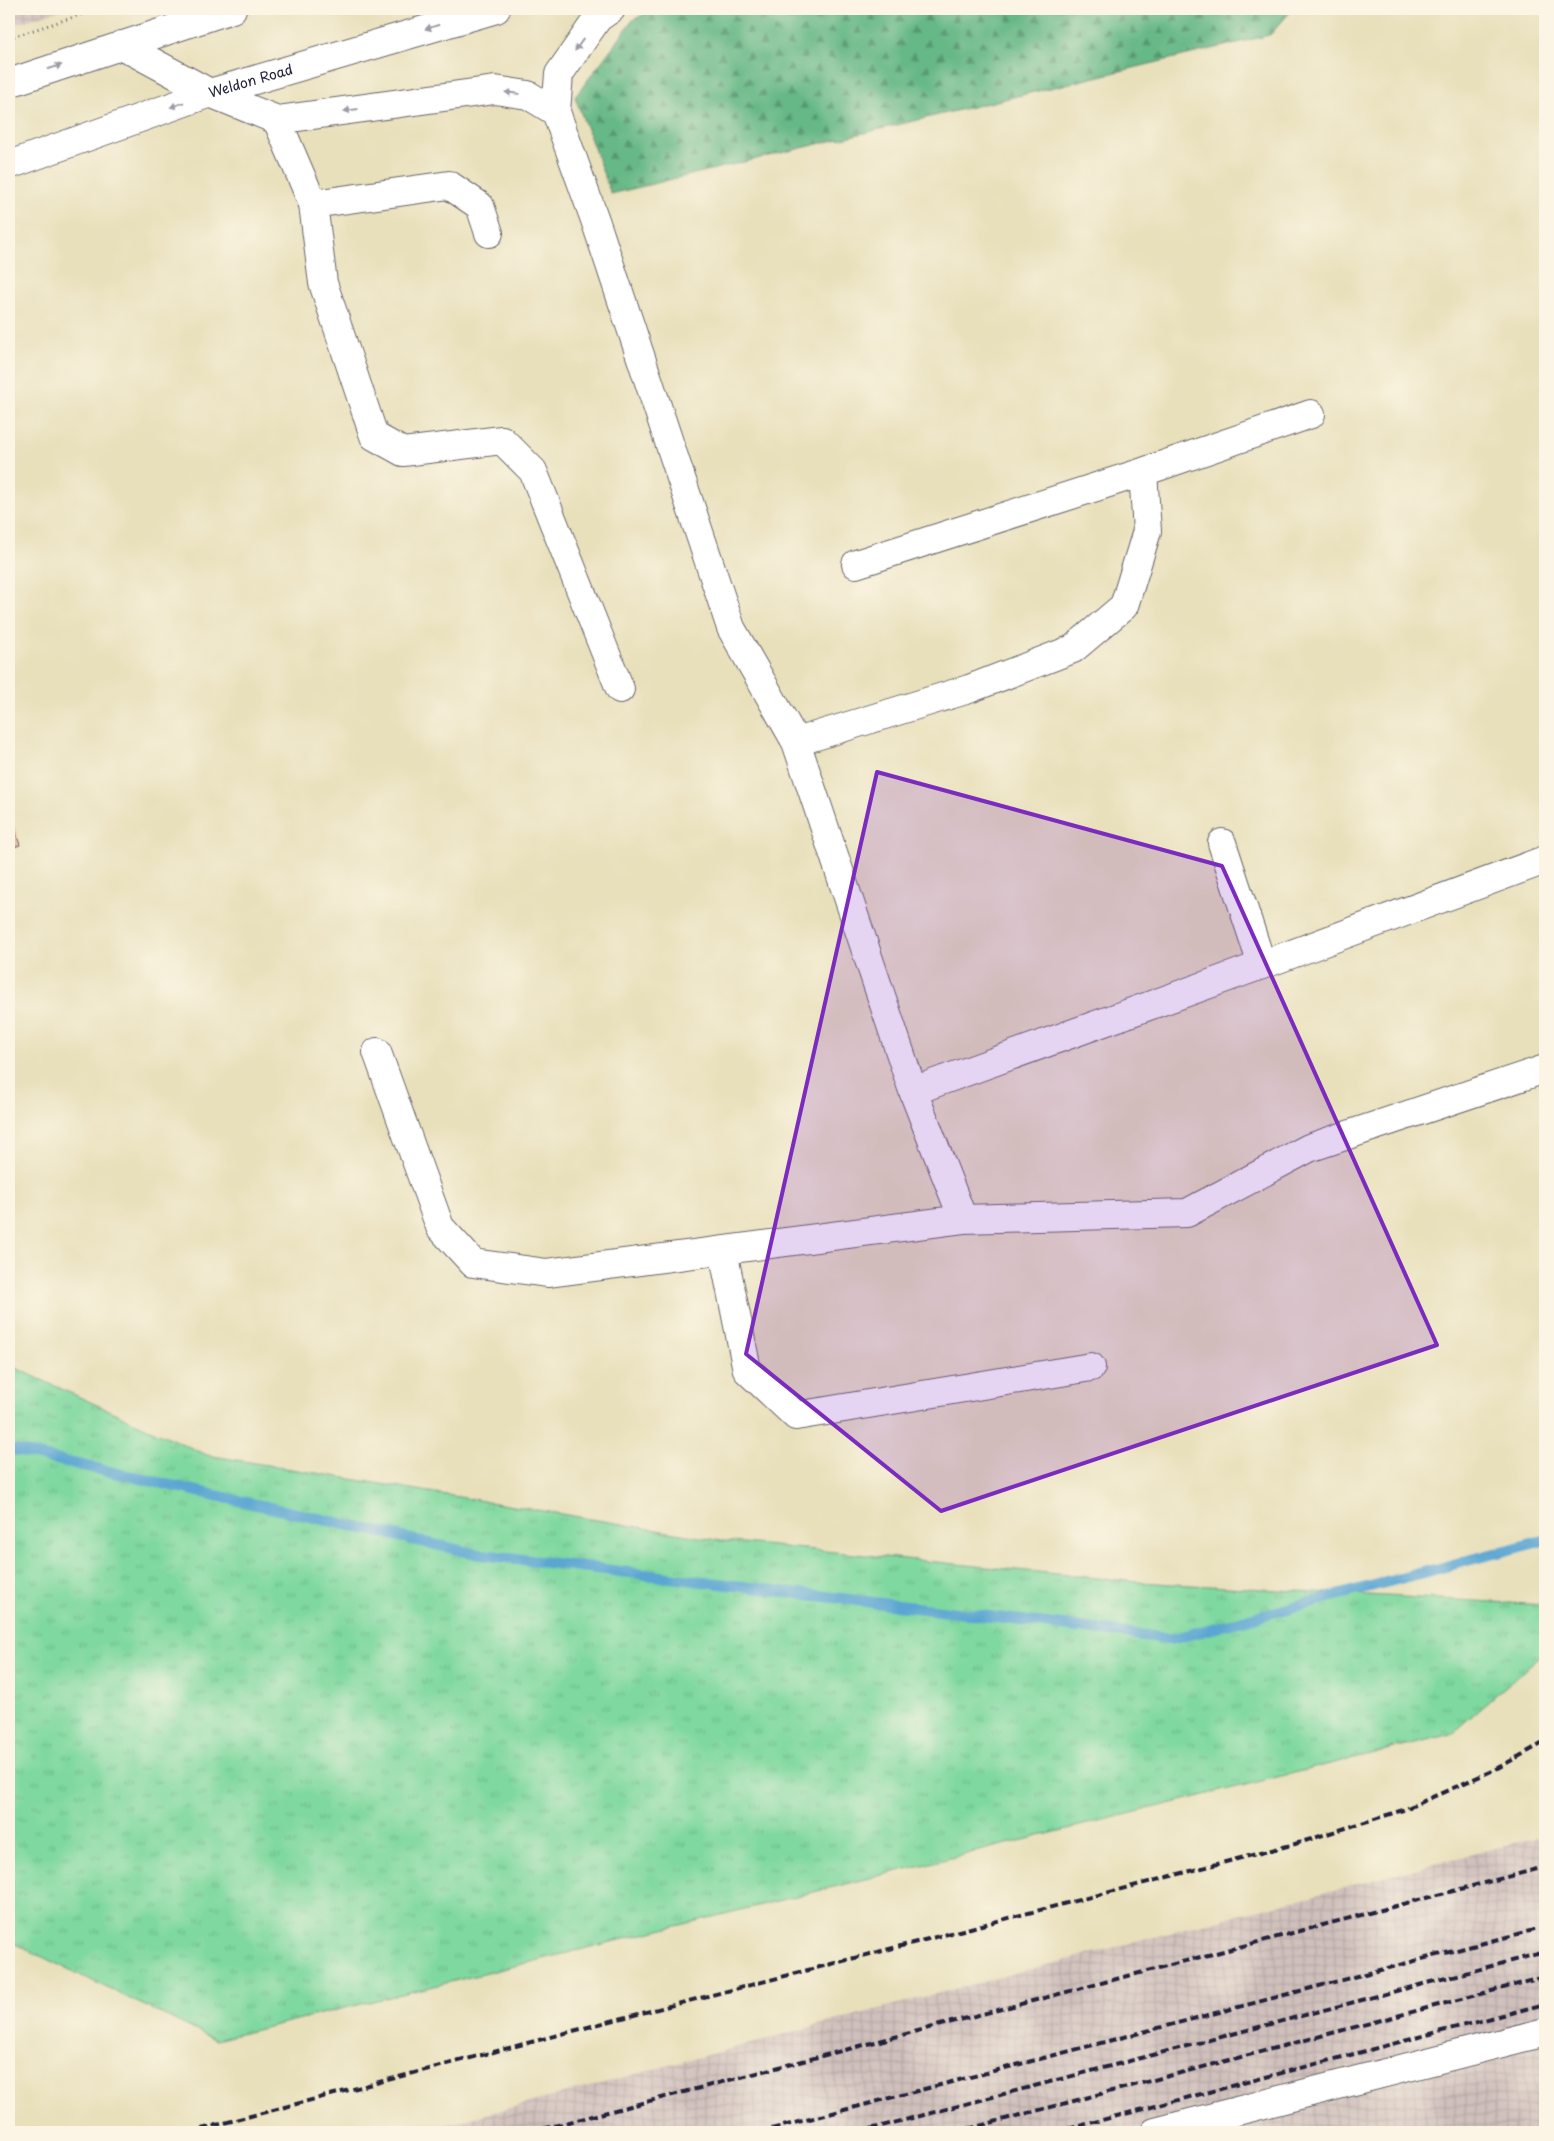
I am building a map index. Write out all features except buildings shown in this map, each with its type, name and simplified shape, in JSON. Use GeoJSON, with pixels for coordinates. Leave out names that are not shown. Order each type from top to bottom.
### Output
{"type":"FeatureCollection","features":[{"type":"Feature","properties":{"kind":"main road"},"geometry":{"type":"LineString","coordinates":[[9,83],[232,9]]}},
{"type":"Feature","properties":{"kind":"main road","name":"Weldon Road"},"geometry":{"type":"LineString","coordinates":[[9,165],[210,93],[496,9]]}},
{"type":"Feature","properties":{"kind":"main road"},"geometry":{"type":"LineString","coordinates":[[611,9],[598,18],[559,74],[556,112],[596,220],[731,628],[796,742],[913,1091],[963,1219]]}},
{"type":"Feature","properties":{"kind":"main road"},"geometry":{"type":"LineString","coordinates":[[121,45],[210,93],[277,120],[495,90],[528,95],[556,112]]}},
{"type":"Feature","properties":{"kind":"main road"},"geometry":{"type":"LineString","coordinates":[[277,120],[313,204],[323,283],[374,436],[403,452],[502,440],[533,471],[620,690]]}},
{"type":"Feature","properties":{"kind":"main road"},"geometry":{"type":"LineString","coordinates":[[313,204],[449,185],[480,206],[489,233]]}},
{"type":"Feature","properties":{"kind":"main road"},"geometry":{"type":"LineString","coordinates":[[856,564],[1143,472],[1311,414]]}},
{"type":"Feature","properties":{"kind":"main road"},"geometry":{"type":"LineString","coordinates":[[796,742],[969,689],[1073,649],[1124,606],[1147,531],[1143,472]]}},
{"type":"Feature","properties":{"kind":"main road"},"geometry":{"type":"LineString","coordinates":[[1222,843],[1262,965]]}},
{"type":"Feature","properties":{"kind":"main road"},"geometry":{"type":"LineString","coordinates":[[913,1091],[1545,860]]}},
{"type":"Feature","properties":{"kind":"main road"},"geometry":{"type":"LineString","coordinates":[[377,1052],[440,1226],[473,1263],[547,1273],[963,1219],[1187,1213],[1309,1148],[1545,1069]]}},
{"type":"Feature","properties":{"kind":"main road"},"geometry":{"type":"LineString","coordinates":[[723,1251],[747,1370],[796,1416],[1091,1366]]}},
{"type":"Feature","properties":{"kind":"main road"},"geometry":{"type":"LineString","coordinates":[[1155,2132],[1545,2032]]}},
{"type":"Feature","properties":{"kind":"path"},"geometry":{"type":"LineString","coordinates":[[9,38],[98,9]]}},
{"type":"Feature","properties":{"kind":"highlighted area"},"geometry":{"type":"Polygon","coordinates":[[[877,772],[1222,866],[1437,1345],[941,1511],[746,1354],[877,772]]]}},
{"type":"Feature","properties":{"kind":"shaded area"},"geometry":{"type":"Polygon","coordinates":[[[9,9],[63,9],[9,26],[9,9]]]}},
{"type":"Feature","properties":{"kind":"shaded area"},"geometry":{"type":"Polygon","coordinates":[[[1545,1835],[1545,2132],[420,2132],[882,2008],[1545,1835]]]}},
{"type":"Feature","properties":{"kind":"green space"},"geometry":{"type":"Polygon","coordinates":[[[655,9],[1293,9],[1270,35],[611,194],[575,97],[633,20],[655,9]]]}},
{"type":"Feature","properties":{"kind":"green space"},"geometry":{"type":"Polygon","coordinates":[[[9,1365],[207,1455],[723,1541],[1138,1582],[1545,1605],[1545,1652],[1451,1734],[216,2040],[9,1941],[9,1365]]]}},
{"type":"Feature","properties":{"kind":"waterway"},"geometry":{"type":"LineString","coordinates":[[9,1449],[477,1554],[1173,1639],[1545,1540]]}},
{"type":"Feature","properties":{"kind":"railway"},"geometry":{"type":"LineString","coordinates":[[190,2132],[1295,1844],[1403,1810],[1494,1770],[1545,1742]]}},
{"type":"Feature","properties":{"kind":"railway"},"geometry":{"type":"LineString","coordinates":[[531,2132],[1545,1867]]}},
{"type":"Feature","properties":{"kind":"railway"},"geometry":{"type":"LineString","coordinates":[[760,2132],[1545,1927]]}},
{"type":"Feature","properties":{"kind":"railway"},"geometry":{"type":"LineString","coordinates":[[859,2132],[1545,1952]]}},
{"type":"Feature","properties":{"kind":"railway"},"geometry":{"type":"LineString","coordinates":[[956,2132],[1545,1977]]}},
{"type":"Feature","properties":{"kind":"railway"},"geometry":{"type":"LineString","coordinates":[[1056,2132],[1545,2004]]}}]}
